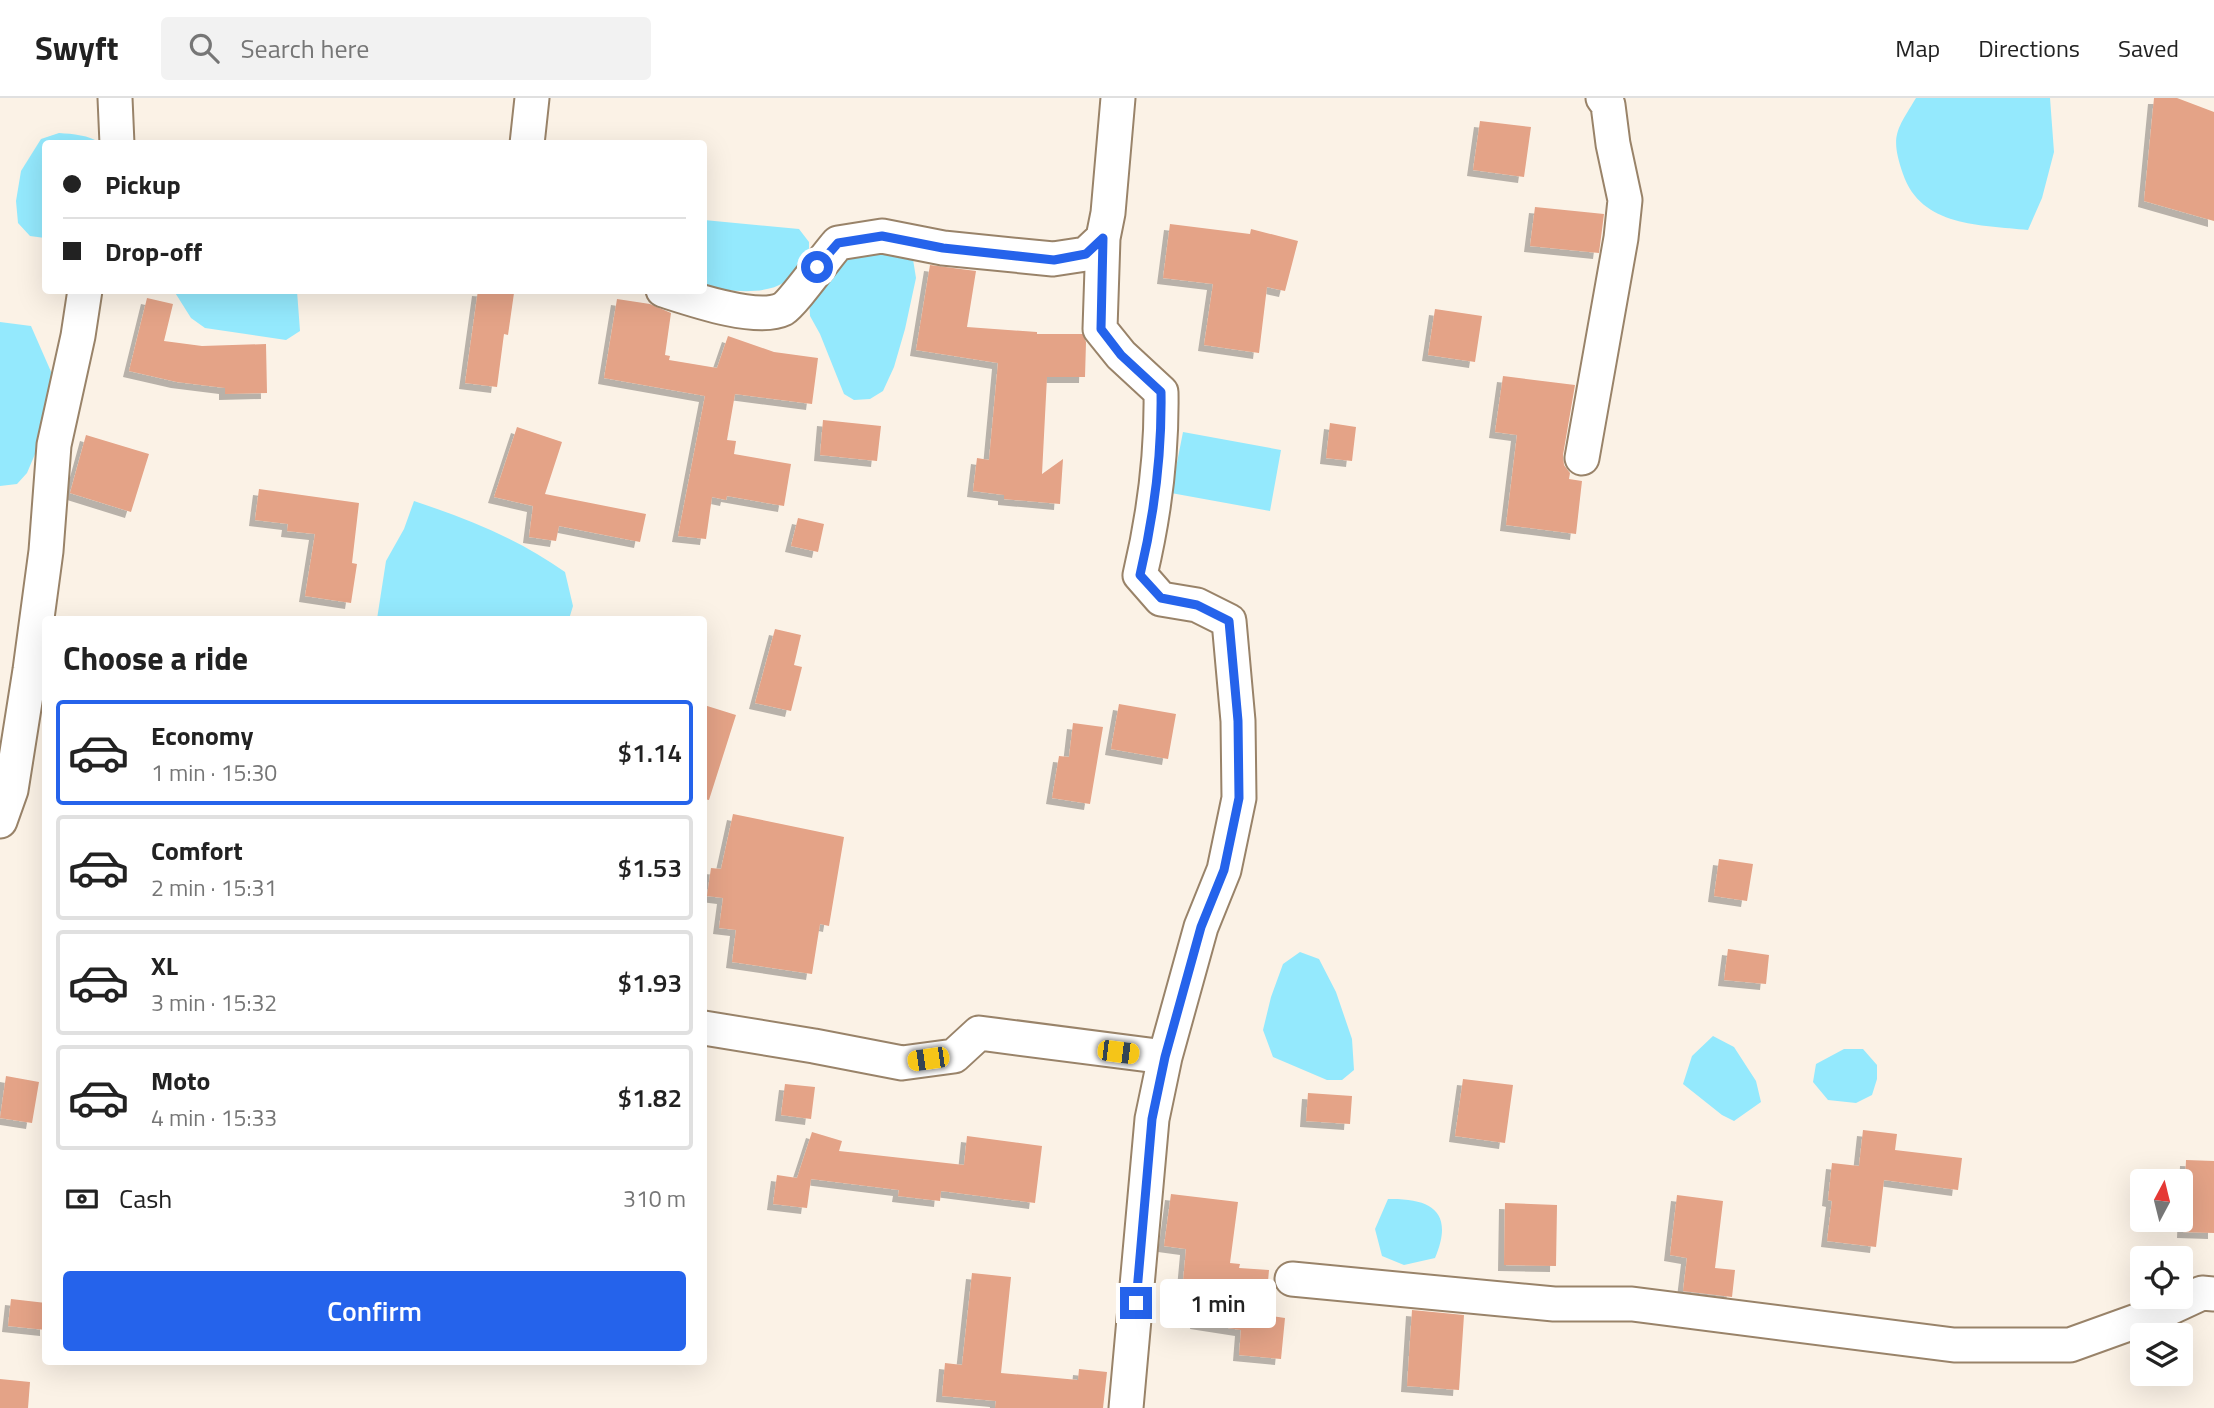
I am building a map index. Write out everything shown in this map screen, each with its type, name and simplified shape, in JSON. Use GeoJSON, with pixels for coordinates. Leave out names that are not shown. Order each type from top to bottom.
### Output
{"type":"FeatureCollection","features":[{"type":"Feature","properties":{"kind":"street"},"geometry":{"type":"LineString","coordinates":[[115,98],[117,140]]}},
{"type":"Feature","properties":{"kind":"street"},"geometry":{"type":"LineString","coordinates":[[527,140],[532,98]]}},
{"type":"Feature","properties":{"kind":"street"},"geometry":{"type":"LineString","coordinates":[[1118,98],[1108,213],[1103,238],[1101,329],[1121,355],[1161,392],[1161,432],[1151,528],[1140,575],[1161,598],[1197,605],[1229,621],[1238,721],[1239,798],[1224,870],[1201,927],[1165,1057],[1152,1119],[1126,1408]]}},
{"type":"Feature","properties":{"kind":"street"},"geometry":{"type":"LineString","coordinates":[[1582,458],[1621,237],[1625,200],[1608,105],[1603,98]]}},
{"type":"Feature","properties":{"kind":"street"},"geometry":{"type":"LineString","coordinates":[[676,294],[713,305],[765,315],[785,308],[838,243],[882,236],[943,248],[1054,260],[1086,254],[1103,238]]}},
{"type":"Feature","properties":{"kind":"street"},"geometry":{"type":"LineString","coordinates":[[0,821],[34,713],[54,444],[84,294]]}},
{"type":"Feature","properties":{"kind":"street"},"geometry":{"type":"LineString","coordinates":[[707,1028],[814,1045],[902,1063],[954,1056],[979,1034],[1165,1057]]}},
{"type":"Feature","properties":{"kind":"street"},"geometry":{"type":"LineString","coordinates":[[1292,1279],[1554,1304],[1632,1304],[1954,1345],[2070,1346],[2159,1313],[2202,1293],[2214,1294]]}},
{"type":"Feature","properties":{"kind":"water"},"geometry":{"type":"Polygon","coordinates":[[[1916,98],[2050,98],[2054,152],[2042,198],[2028,230],[1955,220],[1938,214],[1912,191],[1903,174],[1896,142],[1900,127],[1916,98]]]}},
{"type":"Feature","properties":{"kind":"water"},"geometry":{"type":"Polygon","coordinates":[[[59,133],[96,140],[42,140],[42,238],[30,236],[18,223],[16,201],[21,171],[41,139],[59,133]]]}},
{"type":"Feature","properties":{"kind":"water"},"geometry":{"type":"Polygon","coordinates":[[[707,220],[799,229],[809,242],[809,259],[798,272],[788,280],[766,289],[734,291],[707,286],[707,220]]]}},
{"type":"Feature","properties":{"kind":"water"},"geometry":{"type":"Polygon","coordinates":[[[848,250],[912,253],[916,278],[894,367],[883,391],[870,399],[854,400],[844,394],[810,316],[809,297],[848,250]]]}},
{"type":"Feature","properties":{"kind":"water"},"geometry":{"type":"Polygon","coordinates":[[[176,294],[297,294],[300,331],[286,340],[205,328],[191,318],[176,294]]]}},
{"type":"Feature","properties":{"kind":"water"},"geometry":{"type":"Polygon","coordinates":[[[0,322],[31,326],[52,374],[38,447],[27,473],[17,484],[0,486],[0,322]]]}},
{"type":"Feature","properties":{"kind":"water"},"geometry":{"type":"Polygon","coordinates":[[[1183,432],[1281,450],[1270,511],[1171,493],[1183,432]]]}},
{"type":"Feature","properties":{"kind":"water"},"geometry":{"type":"Polygon","coordinates":[[[414,501],[492,531],[530,550],[565,572],[573,606],[570,616],[377,616],[386,561],[404,529],[414,501]]]}},
{"type":"Feature","properties":{"kind":"water"},"geometry":{"type":"Polygon","coordinates":[[[1300,952],[1319,959],[1336,992],[1352,1039],[1354,1070],[1342,1080],[1327,1080],[1273,1057],[1263,1030],[1283,964],[1300,952]]]}},
{"type":"Feature","properties":{"kind":"water"},"geometry":{"type":"Polygon","coordinates":[[[1713,1036],[1734,1047],[1756,1081],[1761,1102],[1734,1121],[1722,1115],[1683,1084],[1692,1056],[1713,1036]]]}},
{"type":"Feature","properties":{"kind":"water"},"geometry":{"type":"Polygon","coordinates":[[[1844,1049],[1863,1049],[1877,1065],[1877,1079],[1872,1095],[1856,1103],[1828,1100],[1813,1082],[1816,1064],[1844,1049]]]}},
{"type":"Feature","properties":{"kind":"water"},"geometry":{"type":"Polygon","coordinates":[[[1388,1199],[1417,1201],[1436,1211],[1442,1230],[1435,1258],[1404,1265],[1382,1256],[1375,1229],[1388,1199]]]}},
{"type":"Feature","properties":{"kind":"building"},"geometry":{"type":"Polygon","coordinates":[[[2154,98],[2177,98],[2214,112],[2214,221],[2144,201],[2154,98]]]}},
{"type":"Feature","properties":{"kind":"building"},"geometry":{"type":"Polygon","coordinates":[[[1480,121],[1531,127],[1524,177],[1473,170],[1480,121]]]}},
{"type":"Feature","properties":{"kind":"building"},"geometry":{"type":"Polygon","coordinates":[[[1535,207],[1604,214],[1599,253],[1530,246],[1535,207]]]}},
{"type":"Feature","properties":{"kind":"building"},"geometry":{"type":"Polygon","coordinates":[[[1170,224],[1250,234],[1251,229],[1298,241],[1285,291],[1267,287],[1259,353],[1204,345],[1213,284],[1163,278],[1170,224]]]}},
{"type":"Feature","properties":{"kind":"building"},"geometry":{"type":"Polygon","coordinates":[[[930,265],[976,271],[967,327],[1037,334],[1083,334],[1086,342],[1085,377],[1047,377],[1042,474],[1063,459],[1060,504],[1004,499],[1004,495],[973,491],[977,458],[989,460],[998,363],[916,350],[930,265]]]}},
{"type":"Feature","properties":{"kind":"building"},"geometry":{"type":"Polygon","coordinates":[[[477,294],[514,294],[508,335],[504,334],[497,387],[465,383],[477,294]]]}},
{"type":"Feature","properties":{"kind":"building"},"geometry":{"type":"Polygon","coordinates":[[[147,298],[173,304],[164,341],[202,346],[266,344],[267,393],[225,394],[225,388],[177,382],[129,371],[147,298]]]}},
{"type":"Feature","properties":{"kind":"building"},"geometry":{"type":"Polygon","coordinates":[[[617,299],[650,304],[671,313],[665,355],[670,356],[669,360],[717,368],[728,336],[774,352],[818,358],[812,404],[735,394],[727,440],[736,441],[734,454],[791,464],[784,506],[727,496],[726,500],[712,497],[706,539],[678,536],[705,396],[604,378],[617,299]]]}},
{"type":"Feature","properties":{"kind":"building"},"geometry":{"type":"Polygon","coordinates":[[[1435,309],[1482,316],[1475,362],[1428,355],[1435,309]]]}},
{"type":"Feature","properties":{"kind":"building"},"geometry":{"type":"Polygon","coordinates":[[[1503,376],[1575,385],[1563,455],[1564,465],[1570,473],[1569,479],[1582,481],[1576,534],[1506,525],[1517,435],[1495,432],[1503,376]]]}},
{"type":"Feature","properties":{"kind":"building"},"geometry":{"type":"Polygon","coordinates":[[[823,420],[881,426],[877,461],[820,455],[823,420]]]}},
{"type":"Feature","properties":{"kind":"building"},"geometry":{"type":"Polygon","coordinates":[[[1330,423],[1356,427],[1352,461],[1326,458],[1330,423]]]}},
{"type":"Feature","properties":{"kind":"building"},"geometry":{"type":"Polygon","coordinates":[[[517,427],[562,442],[545,494],[646,514],[640,542],[559,526],[556,541],[529,537],[533,506],[494,497],[517,427]]]}},
{"type":"Feature","properties":{"kind":"building"},"geometry":{"type":"Polygon","coordinates":[[[86,435],[149,454],[131,512],[70,493],[86,435]]]}},
{"type":"Feature","properties":{"kind":"building"},"geometry":{"type":"Polygon","coordinates":[[[259,489],[359,503],[352,563],[357,564],[351,603],[305,596],[315,534],[287,531],[288,524],[255,520],[259,489]]]}},
{"type":"Feature","properties":{"kind":"building"},"geometry":{"type":"Polygon","coordinates":[[[798,518],[824,524],[818,552],[791,546],[798,518]]]}},
{"type":"Feature","properties":{"kind":"building"},"geometry":{"type":"Polygon","coordinates":[[[775,629],[801,635],[794,665],[802,667],[791,711],[755,703],[775,629]]]}},
{"type":"Feature","properties":{"kind":"building"},"geometry":{"type":"Polygon","coordinates":[[[1119,704],[1176,714],[1168,759],[1111,749],[1119,704]]]}},
{"type":"Feature","properties":{"kind":"building"},"geometry":{"type":"Polygon","coordinates":[[[707,706],[736,715],[707,800],[707,706]]]}},
{"type":"Feature","properties":{"kind":"building"},"geometry":{"type":"Polygon","coordinates":[[[1073,723],[1103,727],[1090,804],[1052,798],[1059,756],[1069,757],[1073,723]]]}},
{"type":"Feature","properties":{"kind":"building"},"geometry":{"type":"Polygon","coordinates":[[[733,814],[844,837],[829,926],[820,924],[812,974],[732,962],[736,930],[719,928],[723,898],[707,896],[711,868],[721,869],[733,814]]]}},
{"type":"Feature","properties":{"kind":"building"},"geometry":{"type":"Polygon","coordinates":[[[1719,859],[1753,864],[1747,901],[1714,896],[1719,859]]]}},
{"type":"Feature","properties":{"kind":"building"},"geometry":{"type":"Polygon","coordinates":[[[1728,949],[1769,955],[1766,984],[1724,980],[1728,949]]]}},
{"type":"Feature","properties":{"kind":"building"},"geometry":{"type":"Polygon","coordinates":[[[6,1076],[39,1082],[32,1123],[0,1118],[6,1076]]]}},
{"type":"Feature","properties":{"kind":"building"},"geometry":{"type":"Polygon","coordinates":[[[1463,1079],[1513,1085],[1505,1143],[1455,1136],[1463,1079]]]}},
{"type":"Feature","properties":{"kind":"building"},"geometry":{"type":"Polygon","coordinates":[[[785,1084],[815,1087],[811,1119],[781,1115],[785,1084]]]}},
{"type":"Feature","properties":{"kind":"building"},"geometry":{"type":"Polygon","coordinates":[[[1308,1093],[1352,1096],[1350,1124],[1306,1121],[1308,1093]]]}},
{"type":"Feature","properties":{"kind":"building"},"geometry":{"type":"Polygon","coordinates":[[[1863,1130],[1897,1134],[1895,1150],[1962,1158],[1958,1190],[1884,1180],[1876,1247],[1827,1241],[1832,1201],[1828,1200],[1832,1163],[1859,1166],[1863,1130]]]}},
{"type":"Feature","properties":{"kind":"building"},"geometry":{"type":"Polygon","coordinates":[[[812,1132],[842,1141],[839,1151],[964,1165],[967,1136],[1042,1146],[1035,1203],[941,1191],[940,1201],[898,1196],[899,1190],[811,1179],[807,1208],[773,1204],[777,1175],[797,1178],[812,1132]]]}},
{"type":"Feature","properties":{"kind":"building"},"geometry":{"type":"Polygon","coordinates":[[[2186,1160],[2214,1161],[2214,1233],[2183,1232],[2193,1232],[2193,1169],[2186,1169],[2186,1160]]]}},
{"type":"Feature","properties":{"kind":"building"},"geometry":{"type":"Polygon","coordinates":[[[1171,1194],[1238,1202],[1230,1263],[1240,1264],[1239,1268],[1269,1270],[1265,1315],[1285,1318],[1281,1359],[1239,1355],[1241,1330],[1196,1323],[1200,1294],[1182,1293],[1186,1249],[1164,1246],[1171,1194]]]}},
{"type":"Feature","properties":{"kind":"building"},"geometry":{"type":"Polygon","coordinates":[[[1677,1195],[1723,1201],[1715,1268],[1735,1270],[1732,1297],[1683,1291],[1687,1258],[1670,1255],[1677,1195]]]}},
{"type":"Feature","properties":{"kind":"building"},"geometry":{"type":"Polygon","coordinates":[[[1505,1203],[1557,1205],[1556,1266],[1504,1265],[1505,1203]]]}},
{"type":"Feature","properties":{"kind":"building"},"geometry":{"type":"Polygon","coordinates":[[[972,1273],[1011,1277],[1001,1373],[1078,1380],[1079,1369],[1107,1372],[1103,1408],[995,1408],[996,1401],[942,1396],[945,1363],[962,1365],[972,1273]]]}},
{"type":"Feature","properties":{"kind":"building"},"geometry":{"type":"Polygon","coordinates":[[[11,1299],[42,1303],[42,1330],[8,1326],[11,1299]]]}},
{"type":"Feature","properties":{"kind":"building"},"geometry":{"type":"Polygon","coordinates":[[[1412,1310],[1464,1315],[1459,1390],[1407,1386],[1412,1310]]]}},
{"type":"Feature","properties":{"kind":"building"},"geometry":{"type":"Polygon","coordinates":[[[0,1379],[30,1382],[28,1408],[0,1408],[0,1379]]]}},
{"type":"Feature","properties":{"kind":"route"},"geometry":{"type":"LineString","coordinates":[[817,267],[838,243],[882,236],[943,248],[1054,260],[1086,254],[1103,238],[1101,329],[1121,355],[1161,392],[1161,432],[1151,528],[1140,575],[1161,598],[1197,605],[1229,621],[1238,721],[1239,798],[1224,870],[1201,927],[1165,1057],[1152,1119],[1136,1303]]}}]}
